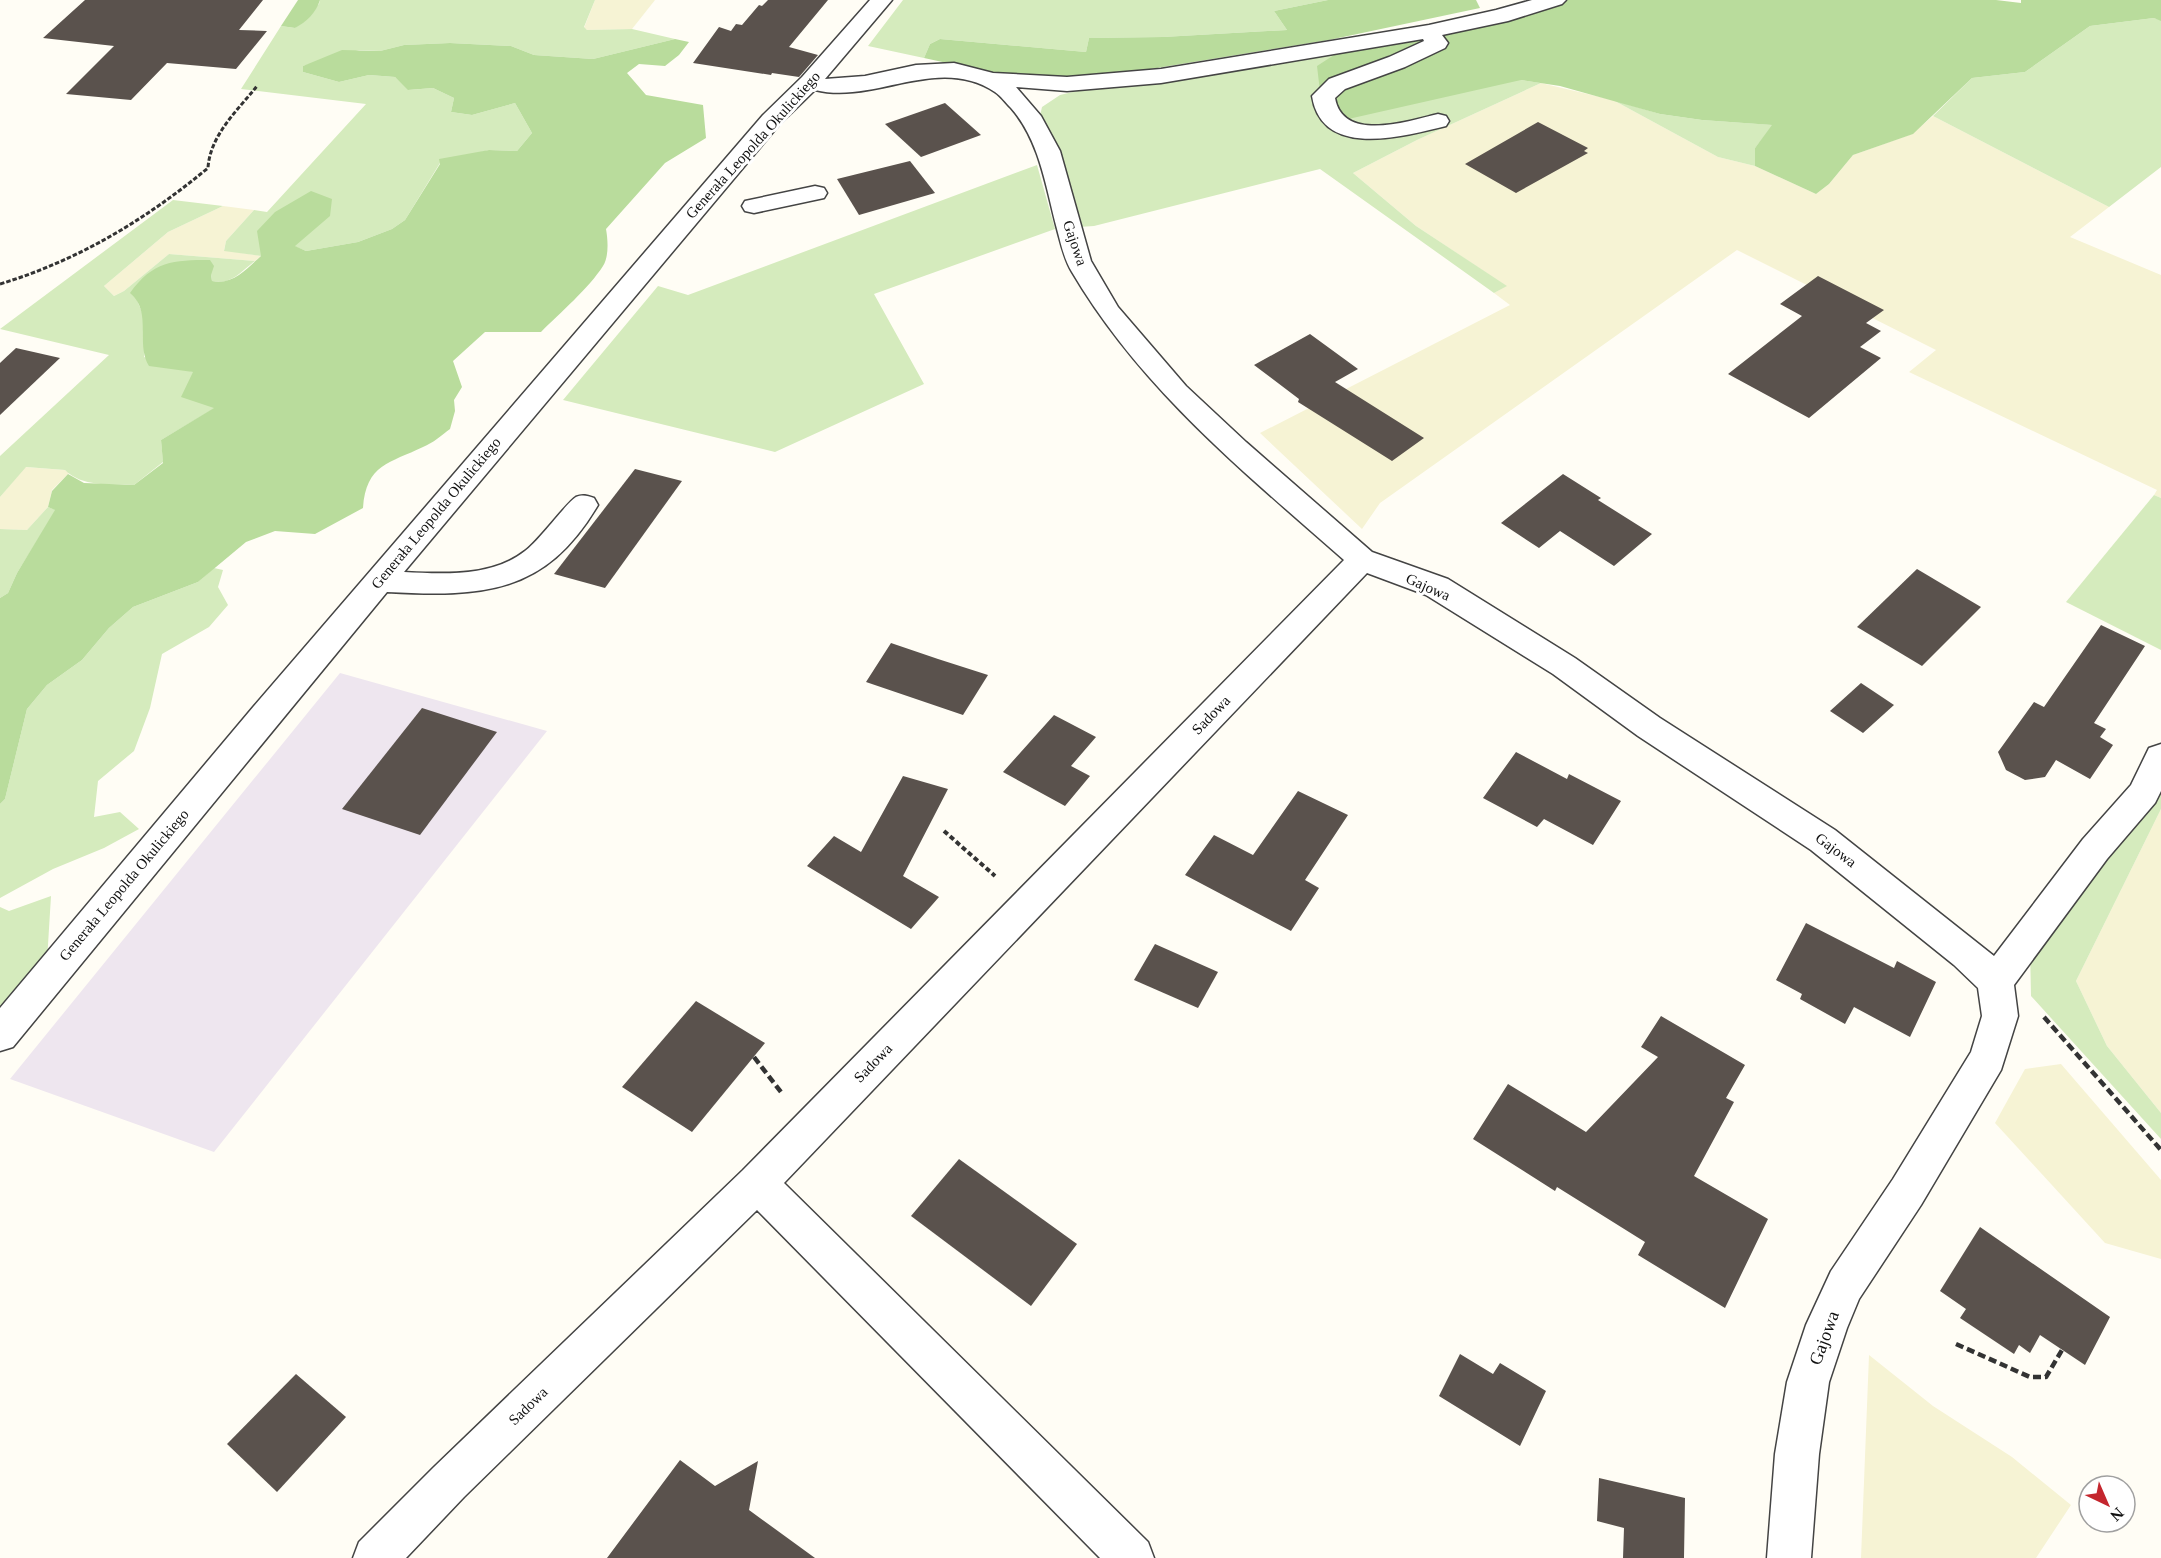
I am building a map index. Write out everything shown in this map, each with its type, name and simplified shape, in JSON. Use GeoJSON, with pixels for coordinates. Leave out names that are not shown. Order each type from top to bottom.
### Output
{"type":"FeatureCollection","features":[{"type":"Feature","properties":{"kind":"street","name":"Generała Leopolda Okulickiego"},"geometry":{"type":"LineString","coordinates":[[0,1035],[378,581],[771,120],[810,82],[881,0]]}},
{"type":"Feature","properties":{"kind":"street","name":"Gajowa"},"geometry":{"type":"LineString","coordinates":[[992,80],[1067,84],[1161,76],[1429,31],[1500,16],[1555,0]]}},
{"type":"Feature","properties":{"kind":"street"},"geometry":{"type":"LineString","coordinates":[[1429,31],[1437,43],[1397,62],[1337,84],[1323,96],[1328,115],[1344,127],[1377,134],[1438,122]]}},
{"type":"Feature","properties":{"kind":"street","name":"Gajowa"},"geometry":{"type":"LineString","coordinates":[[810,82],[830,87],[936,69],[954,70],[992,80],[1005,88],[1024,108],[1043,142],[1078,261],[1108,311],[1176,392],[1236,449],[1362,560],[1437,587],[1564,666],[1649,727],[1823,840],[1967,954],[1995,981],[2000,1016],[1988,1058],[1907,1192],[1845,1285],[1827,1325],[1808,1382],[1797,1454],[1790,1558]]}},
{"type":"Feature","properties":{"kind":"street"},"geometry":{"type":"LineString","coordinates":[[754,206],[815,192]]}},
{"type":"Feature","properties":{"kind":"street"},"geometry":{"type":"LineString","coordinates":[[378,581],[456,583],[492,579],[526,565],[557,540],[584,505]]}},
{"type":"Feature","properties":{"kind":"street","name":"Sadowa"},"geometry":{"type":"LineString","coordinates":[[375,1558],[434,1496],[757,1183],[1165,750],[1362,560]]}},
{"type":"Feature","properties":{"kind":"street"},"geometry":{"type":"LineString","coordinates":[[1995,981],[2096,849],[2144,794],[2161,757]]}},
{"type":"Feature","properties":{"kind":"street"},"geometry":{"type":"LineString","coordinates":[[757,1183],[1132,1558]]}},
{"type":"Feature","properties":{"kind":"path"},"geometry":{"type":"LineString","coordinates":[[0,284],[40,273],[97,247],[189,184],[208,168],[207,158],[216,139],[257,86]]}},
{"type":"Feature","properties":{"kind":"path"},"geometry":{"type":"LineString","coordinates":[[944,831],[1002,882]]}},
{"type":"Feature","properties":{"kind":"path"},"geometry":{"type":"LineString","coordinates":[[1995,981],[2048,1020],[2161,1150]]}},
{"type":"Feature","properties":{"kind":"path"},"geometry":{"type":"LineString","coordinates":[[754,1057],[786,1099]]}},
{"type":"Feature","properties":{"kind":"path"},"geometry":{"type":"LineString","coordinates":[[1956,1344],[2030,1377],[2046,1377],[2062,1350]]}},
{"type":"Feature","properties":{"kind":"shaded area"},"geometry":{"type":"Polygon","coordinates":[[[595,0],[655,0],[632,29],[587,30],[584,28],[595,0]]]}},
{"type":"Feature","properties":{"kind":"shaded area"},"geometry":{"type":"Polygon","coordinates":[[[1541,83],[1613,100],[1718,157],[1755,166],[1816,194],[1829,184],[1853,155],[1912,134],[1933,116],[2109,207],[2070,237],[2161,275],[2161,498],[2154,495],[2157,490],[1909,372],[1936,350],[1737,250],[1380,503],[1362,529],[1260,433],[1510,305],[1494,293],[1506,286],[1416,226],[1353,173],[1417,140],[1541,83]]]}},
{"type":"Feature","properties":{"kind":"shaded area"},"geometry":{"type":"Polygon","coordinates":[[[223,206],[254,210],[226,241],[224,250],[261,256],[255,261],[169,254],[124,291],[114,296],[104,286],[168,232],[223,206]]]}},
{"type":"Feature","properties":{"kind":"shaded area"},"geometry":{"type":"Polygon","coordinates":[[[25,467],[65,470],[69,473],[52,490],[48,507],[27,530],[0,529],[0,497],[25,467]]]}},
{"type":"Feature","properties":{"kind":"shaded area"},"geometry":{"type":"Polygon","coordinates":[[[340,673],[547,731],[214,1152],[10,1079],[340,673]]]}},
{"type":"Feature","properties":{"kind":"shaded area"},"geometry":{"type":"Polygon","coordinates":[[[2161,809],[2161,1113],[2107,1046],[2076,981],[2161,809]]]}},
{"type":"Feature","properties":{"kind":"shaded area"},"geometry":{"type":"Polygon","coordinates":[[[2061,1064],[2161,1180],[2161,1259],[2105,1243],[1995,1123],[2025,1069],[2061,1064]]]}},
{"type":"Feature","properties":{"kind":"shaded area"},"geometry":{"type":"Polygon","coordinates":[[[1869,1355],[1933,1406],[2012,1457],[2071,1505],[2036,1558],[1861,1558],[1869,1355]]]}},
{"type":"Feature","properties":{"kind":"green space"},"geometry":{"type":"Polygon","coordinates":[[[298,0],[320,0],[313,13],[299,26],[295,28],[281,26],[298,0]]]}},
{"type":"Feature","properties":{"kind":"green space"},"geometry":{"type":"Polygon","coordinates":[[[320,0],[595,0],[584,27],[587,30],[632,29],[675,39],[593,59],[534,55],[511,46],[450,43],[404,45],[380,51],[359,50],[303,66],[303,72],[339,82],[369,75],[395,77],[409,90],[433,88],[454,98],[451,112],[472,115],[515,103],[532,133],[517,151],[489,150],[440,163],[405,220],[392,229],[358,242],[306,251],[294,246],[261,256],[224,251],[226,241],[254,210],[267,212],[366,104],[241,89],[281,26],[295,28],[319,4],[320,0]]]}},
{"type":"Feature","properties":{"kind":"green space"},"geometry":{"type":"Polygon","coordinates":[[[903,0],[1328,0],[1274,11],[1287,30],[1163,37],[1089,38],[1086,52],[940,39],[930,44],[924,58],[868,46],[903,0]]]}},
{"type":"Feature","properties":{"kind":"green space"},"geometry":{"type":"Polygon","coordinates":[[[1328,0],[1476,0],[1480,8],[1329,40],[1083,80],[998,74],[924,58],[930,44],[940,39],[1086,52],[1089,38],[1163,37],[1287,30],[1274,11],[1328,0]]]}},
{"type":"Feature","properties":{"kind":"green space"},"geometry":{"type":"Polygon","coordinates":[[[1566,0],[1996,0],[2021,3],[2021,0],[2161,0],[2161,21],[2154,18],[2090,26],[2025,72],[1972,78],[1913,134],[1853,155],[1829,184],[1816,194],[1755,166],[1755,148],[1772,125],[1702,120],[1660,114],[1560,86],[1521,80],[1335,122],[1321,100],[1317,66],[1337,53],[1566,0]]]}},
{"type":"Feature","properties":{"kind":"green space"},"geometry":{"type":"Polygon","coordinates":[[[2154,18],[2161,20],[2161,167],[2109,207],[1933,116],[1972,78],[2025,72],[2090,26],[2154,18]]]}},
{"type":"Feature","properties":{"kind":"green space"},"geometry":{"type":"Polygon","coordinates":[[[675,39],[689,42],[679,55],[665,66],[639,64],[627,73],[646,95],[703,105],[706,138],[665,163],[606,229],[608,243],[606,258],[590,283],[541,332],[485,332],[453,361],[462,387],[454,400],[455,411],[450,429],[430,443],[382,467],[369,482],[363,508],[315,534],[275,531],[246,542],[198,582],[133,607],[109,628],[82,660],[47,685],[27,709],[5,799],[0,804],[0,598],[8,593],[17,573],[55,510],[48,507],[52,491],[68,474],[84,483],[134,485],[163,463],[161,440],[214,408],[181,397],[193,372],[149,366],[143,348],[141,309],[130,293],[147,274],[165,264],[174,262],[210,260],[214,266],[212,281],[227,281],[233,278],[245,271],[261,256],[257,231],[275,212],[311,191],[332,199],[330,216],[295,246],[306,251],[358,242],[392,229],[405,220],[440,164],[439,159],[489,150],[517,151],[532,133],[515,103],[472,115],[451,112],[454,98],[433,88],[408,90],[395,77],[369,75],[339,82],[303,72],[303,66],[342,50],[380,51],[404,45],[450,43],[511,46],[534,55],[593,59],[675,39]]]}},
{"type":"Feature","properties":{"kind":"green space"},"geometry":{"type":"Polygon","coordinates":[[[1337,53],[1541,83],[1417,140],[1353,173],[1416,226],[1507,286],[1494,293],[1320,169],[1094,226],[1079,227],[1040,116],[1042,107],[1060,95],[1085,89],[1337,53]]]}},
{"type":"Feature","properties":{"kind":"green space"},"geometry":{"type":"Polygon","coordinates":[[[1613,100],[1660,114],[1702,120],[1773,125],[1755,148],[1755,166],[1718,157],[1613,100]]]}},
{"type":"Feature","properties":{"kind":"green space"},"geometry":{"type":"Polygon","coordinates":[[[1037,165],[1055,229],[874,294],[924,384],[775,452],[563,400],[658,286],[688,295],[1037,165]]]}},
{"type":"Feature","properties":{"kind":"green space"},"geometry":{"type":"Polygon","coordinates":[[[173,200],[223,206],[168,232],[104,286],[114,296],[124,291],[169,254],[255,261],[235,277],[225,281],[212,281],[211,275],[136,298],[144,317],[144,357],[193,372],[215,408],[161,440],[163,462],[134,485],[96,484],[79,479],[65,470],[26,467],[0,497],[0,456],[109,355],[0,329],[173,200]]]}},
{"type":"Feature","properties":{"kind":"green space"},"geometry":{"type":"Polygon","coordinates":[[[2154,495],[2161,498],[2161,650],[2066,602],[2154,495]]]}},
{"type":"Feature","properties":{"kind":"green space"},"geometry":{"type":"Polygon","coordinates":[[[48,507],[56,510],[17,573],[8,593],[0,598],[0,529],[27,530],[48,507]]]}},
{"type":"Feature","properties":{"kind":"green space"},"geometry":{"type":"Polygon","coordinates":[[[214,568],[223,570],[218,587],[228,605],[209,627],[162,654],[150,708],[134,751],[98,781],[94,817],[120,812],[139,829],[104,848],[53,869],[0,898],[0,804],[5,799],[27,709],[47,685],[82,660],[109,628],[133,607],[198,582],[214,568]]]}},
{"type":"Feature","properties":{"kind":"green space"},"geometry":{"type":"Polygon","coordinates":[[[2161,779],[2161,809],[2076,981],[2107,1046],[2161,1113],[2161,1139],[2031,996],[2030,948],[2161,779]]]}},
{"type":"Feature","properties":{"kind":"green space"},"geometry":{"type":"Polygon","coordinates":[[[51,896],[47,961],[0,1011],[0,907],[9,911],[51,896]]]}},
{"type":"Feature","properties":{"kind":"building"},"geometry":{"type":"Polygon","coordinates":[[[85,0],[263,0],[239,30],[267,31],[236,69],[167,63],[131,100],[66,94],[114,46],[43,38],[85,0]]]}},
{"type":"Feature","properties":{"kind":"building"},"geometry":{"type":"Polygon","coordinates":[[[768,0],[828,0],[789,47],[818,55],[799,77],[693,63],[719,27],[731,31],[736,24],[742,25],[759,5],[762,6],[768,0]]]}},
{"type":"Feature","properties":{"kind":"building"},"geometry":{"type":"Polygon","coordinates":[[[945,103],[981,135],[921,157],[885,124],[945,103]]]}},
{"type":"Feature","properties":{"kind":"building"},"geometry":{"type":"Polygon","coordinates":[[[1538,122],[1588,148],[1584,151],[1588,153],[1516,193],[1465,164],[1538,122]]]}},
{"type":"Feature","properties":{"kind":"building"},"geometry":{"type":"Polygon","coordinates":[[[910,161],[935,193],[859,215],[837,179],[910,161]]]}},
{"type":"Feature","properties":{"kind":"building"},"geometry":{"type":"Polygon","coordinates":[[[1818,276],[1884,310],[1866,323],[1881,331],[1860,347],[1881,358],[1809,418],[1728,374],[1802,316],[1780,304],[1818,276]]]}},
{"type":"Feature","properties":{"kind":"building"},"geometry":{"type":"Polygon","coordinates":[[[1310,334],[1358,369],[1335,382],[1424,438],[1392,461],[1298,402],[1299,399],[1254,365],[1310,334]]]}},
{"type":"Feature","properties":{"kind":"building"},"geometry":{"type":"Polygon","coordinates":[[[16,348],[60,358],[0,415],[0,363],[16,348]]]}},
{"type":"Feature","properties":{"kind":"building"},"geometry":{"type":"Polygon","coordinates":[[[635,469],[682,481],[605,588],[554,574],[635,469]]]}},
{"type":"Feature","properties":{"kind":"building"},"geometry":{"type":"Polygon","coordinates":[[[1563,474],[1601,498],[1598,500],[1652,534],[1614,566],[1560,531],[1539,548],[1501,523],[1563,474]]]}},
{"type":"Feature","properties":{"kind":"building"},"geometry":{"type":"Polygon","coordinates":[[[1917,569],[1981,607],[1922,666],[1857,627],[1917,569]]]}},
{"type":"Feature","properties":{"kind":"building"},"geometry":{"type":"Polygon","coordinates":[[[2101,625],[2145,646],[2094,723],[2106,729],[2100,737],[2113,745],[2090,779],[2056,760],[2045,777],[2025,780],[2006,770],[1998,752],[2034,702],[2044,707],[2101,625]]]}},
{"type":"Feature","properties":{"kind":"building"},"geometry":{"type":"Polygon","coordinates":[[[891,643],[988,675],[963,715],[866,682],[891,643]]]}},
{"type":"Feature","properties":{"kind":"building"},"geometry":{"type":"Polygon","coordinates":[[[1861,683],[1894,705],[1863,733],[1830,711],[1861,683]]]}},
{"type":"Feature","properties":{"kind":"building"},"geometry":{"type":"Polygon","coordinates":[[[422,708],[497,732],[420,835],[342,809],[422,708]]]}},
{"type":"Feature","properties":{"kind":"building"},"geometry":{"type":"Polygon","coordinates":[[[1054,715],[1096,737],[1071,766],[1090,776],[1065,806],[1003,772],[1054,715]]]}},
{"type":"Feature","properties":{"kind":"building"},"geometry":{"type":"Polygon","coordinates":[[[1516,752],[1567,779],[1569,774],[1621,801],[1593,845],[1544,819],[1537,827],[1483,798],[1516,752]]]}},
{"type":"Feature","properties":{"kind":"building"},"geometry":{"type":"Polygon","coordinates":[[[903,776],[948,789],[903,876],[939,897],[911,929],[807,866],[834,836],[861,852],[903,776]]]}},
{"type":"Feature","properties":{"kind":"building"},"geometry":{"type":"Polygon","coordinates":[[[1298,791],[1348,815],[1305,880],[1319,888],[1291,931],[1185,875],[1214,835],[1253,855],[1298,791]]]}},
{"type":"Feature","properties":{"kind":"building"},"geometry":{"type":"Polygon","coordinates":[[[1806,923],[1894,968],[1897,961],[1936,982],[1910,1037],[1854,1007],[1845,1024],[1800,999],[1802,994],[1776,980],[1806,923]]]}},
{"type":"Feature","properties":{"kind":"building"},"geometry":{"type":"Polygon","coordinates":[[[1155,944],[1218,972],[1198,1008],[1134,980],[1155,944]]]}},
{"type":"Feature","properties":{"kind":"building"},"geometry":{"type":"Polygon","coordinates":[[[696,1001],[765,1043],[692,1132],[622,1087],[696,1001]]]}},
{"type":"Feature","properties":{"kind":"building"},"geometry":{"type":"Polygon","coordinates":[[[1661,1016],[1745,1065],[1726,1098],[1734,1102],[1694,1176],[1768,1219],[1725,1308],[1638,1255],[1645,1242],[1557,1187],[1555,1191],[1473,1139],[1508,1084],[1586,1132],[1658,1057],[1641,1047],[1661,1016]]]}},
{"type":"Feature","properties":{"kind":"building"},"geometry":{"type":"Polygon","coordinates":[[[959,1159],[1077,1244],[1031,1306],[911,1216],[959,1159]]]}},
{"type":"Feature","properties":{"kind":"building"},"geometry":{"type":"Polygon","coordinates":[[[1980,1227],[2110,1317],[2085,1365],[2040,1335],[2030,1353],[2019,1345],[2014,1354],[1960,1318],[1966,1309],[1940,1291],[1980,1227]]]}},
{"type":"Feature","properties":{"kind":"building"},"geometry":{"type":"Polygon","coordinates":[[[1460,1354],[1493,1374],[1500,1363],[1546,1391],[1520,1446],[1439,1396],[1460,1354]]]}},
{"type":"Feature","properties":{"kind":"building"},"geometry":{"type":"Polygon","coordinates":[[[296,1374],[346,1417],[277,1492],[227,1444],[296,1374]]]}},
{"type":"Feature","properties":{"kind":"building"},"geometry":{"type":"Polygon","coordinates":[[[680,1460],[715,1486],[758,1461],[749,1510],[815,1558],[607,1558],[680,1460]]]}},
{"type":"Feature","properties":{"kind":"building"},"geometry":{"type":"Polygon","coordinates":[[[1599,1478],[1685,1498],[1684,1558],[1623,1558],[1624,1528],[1597,1521],[1599,1478]]]}}]}
